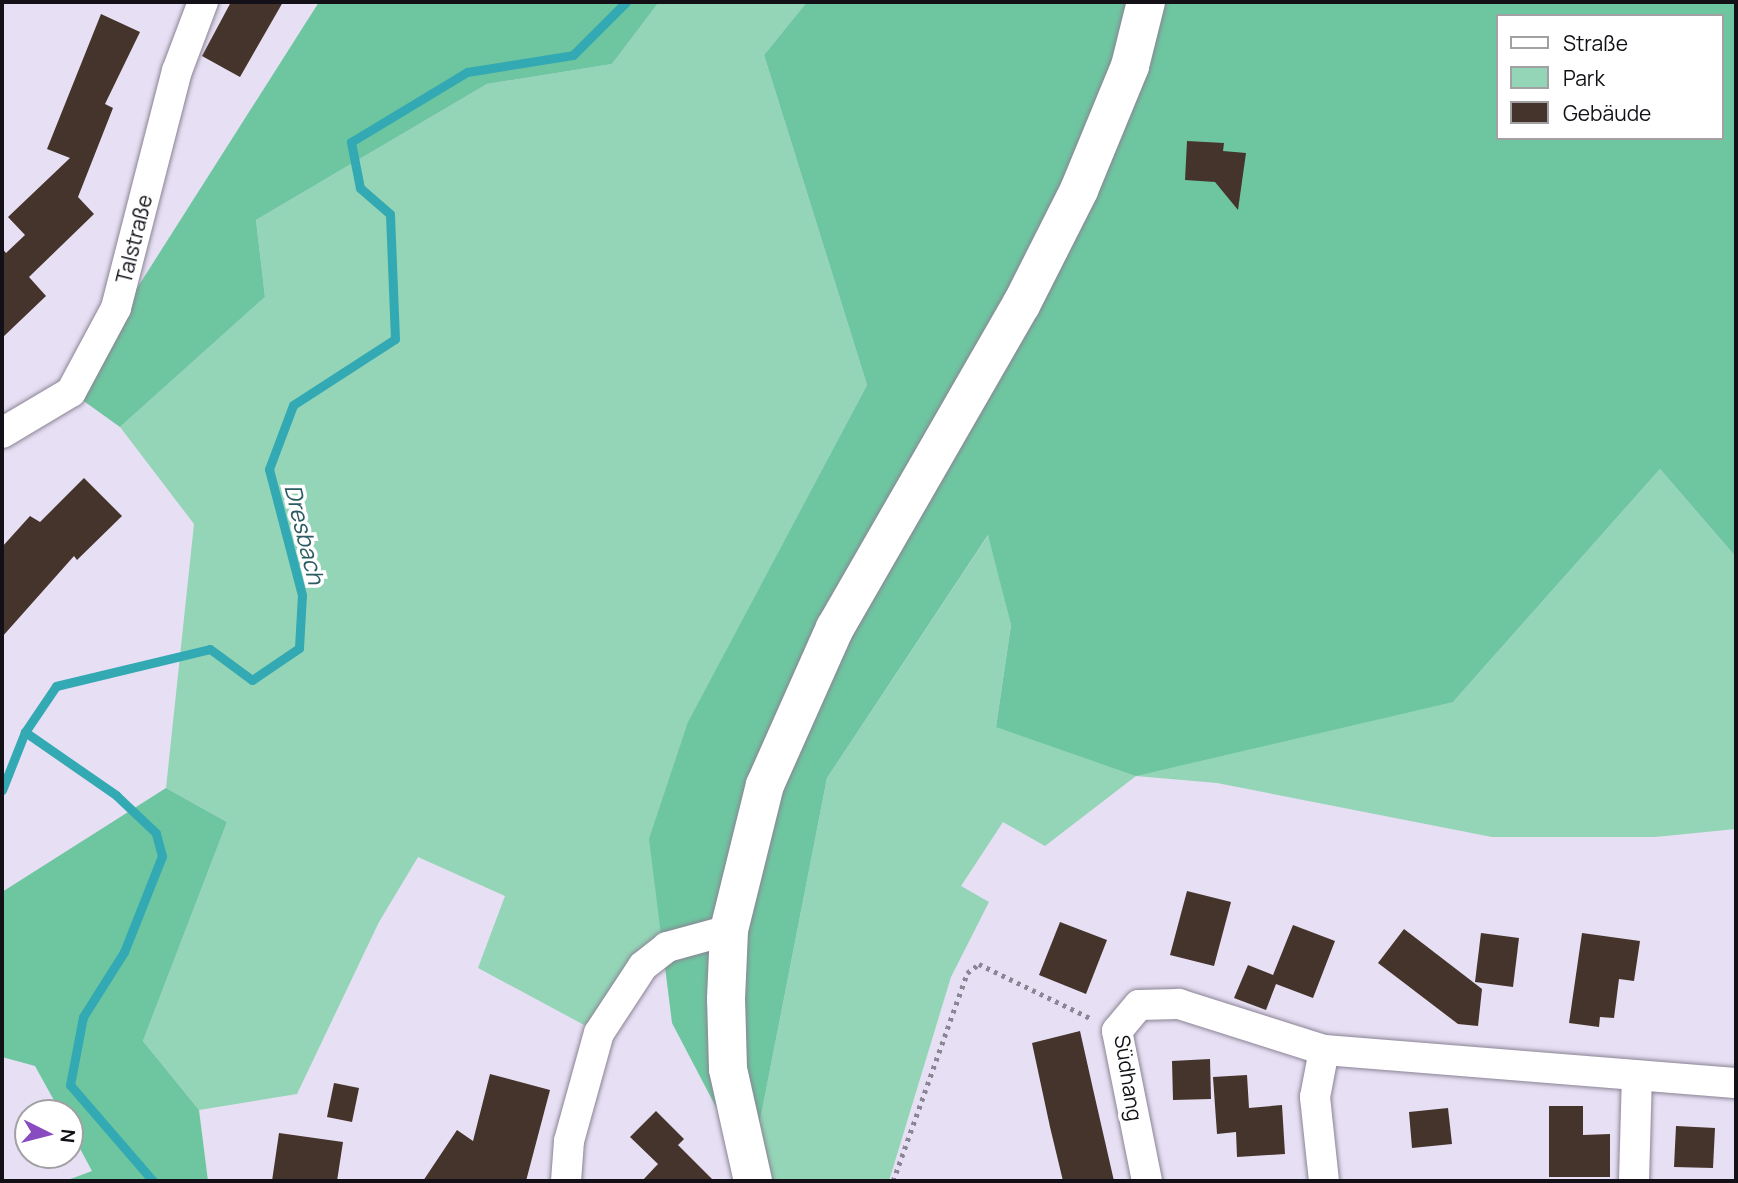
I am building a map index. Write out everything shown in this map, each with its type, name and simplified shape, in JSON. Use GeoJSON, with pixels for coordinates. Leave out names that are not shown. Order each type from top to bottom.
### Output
{"type":"FeatureCollection","features":[{"type":"Feature","properties":{"kind":"main road"},"geometry":{"type":"LineString","coordinates":[[751,1177],[729,1069],[729,930],[765,785],[796,709],[835,628],[1021,305],[1079,190],[1130,66],[1146,2]]}},
{"type":"Feature","properties":{"kind":"street","name":"Talstraße"},"geometry":{"type":"LineString","coordinates":[[2,433],[71,392],[116,308],[177,71],[203,2]]}},
{"type":"Feature","properties":{"kind":"street"},"geometry":{"type":"LineString","coordinates":[[566,1181],[569,1141],[599,1033],[643,966],[667,947],[729,930]]}},
{"type":"Feature","properties":{"kind":"street","name":"Südhang"},"geometry":{"type":"LineString","coordinates":[[1147,1181],[1117,1031],[1139,1005],[1179,1004],[1324,1050],[1736,1083]]}},
{"type":"Feature","properties":{"kind":"street"},"geometry":{"type":"LineString","coordinates":[[1324,1050],[1315,1097],[1324,1181]]}},
{"type":"Feature","properties":{"kind":"street"},"geometry":{"type":"LineString","coordinates":[[1634,1181],[1637,1076]]}},
{"type":"Feature","properties":{"kind":"path"},"geometry":{"type":"LineString","coordinates":[[893,1181],[967,973],[979,964],[1117,1031]]}},
{"type":"Feature","properties":{"kind":"green space"},"geometry":{"type":"Polygon","coordinates":[[[319,2],[659,2],[612,64],[487,84],[256,220],[265,297],[120,427],[71,392],[319,2]]]}},
{"type":"Feature","properties":{"kind":"green space"},"geometry":{"type":"Polygon","coordinates":[[[659,2],[807,2],[764,55],[867,385],[689,721],[667,947],[599,1033],[478,968],[505,896],[418,857],[379,922],[297,1094],[199,1110],[143,1041],[227,822],[166,788],[194,524],[120,427],[265,297],[256,220],[487,84],[612,64],[659,2]]]}},
{"type":"Feature","properties":{"kind":"green space"},"geometry":{"type":"Polygon","coordinates":[[[807,2],[1736,2],[1736,557],[1660,469],[1453,702],[1136,776],[996,727],[1011,625],[988,535],[827,778],[750,1172],[672,1023],[649,839],[688,722],[867,385],[764,55],[807,2]]]}},
{"type":"Feature","properties":{"kind":"green space"},"geometry":{"type":"Polygon","coordinates":[[[1660,469],[1736,557],[1736,829],[1655,837],[1492,837],[1217,783],[1136,776],[1045,846],[1003,822],[961,886],[989,902],[951,977],[889,1181],[756,1181],[750,1172],[827,778],[989,534],[1011,625],[996,727],[1453,702],[1660,469]]]}},
{"type":"Feature","properties":{"kind":"green space"},"geometry":{"type":"Polygon","coordinates":[[[166,788],[227,822],[143,1041],[199,1110],[208,1181],[65,1181],[92,1171],[84,1156],[84,1099],[53,1099],[35,1066],[2,1057],[2,892],[166,788]]]}},
{"type":"Feature","properties":{"kind":"building"},"geometry":{"type":"Polygon","coordinates":[[[231,2],[283,2],[240,77],[202,56],[231,2]]]}},
{"type":"Feature","properties":{"kind":"building"},"geometry":{"type":"Polygon","coordinates":[[[101,14],[140,32],[105,104],[113,108],[78,197],[94,214],[29,277],[46,296],[2,338],[2,248],[6,253],[25,235],[8,217],[70,158],[47,149],[101,14]]]}},
{"type":"Feature","properties":{"kind":"building"},"geometry":{"type":"Polygon","coordinates":[[[1187,141],[1224,143],[1223,151],[1246,153],[1238,210],[1215,182],[1185,180],[1187,141]]]}},
{"type":"Feature","properties":{"kind":"building"},"geometry":{"type":"Polygon","coordinates":[[[84,478],[122,516],[77,560],[74,556],[2,637],[2,547],[30,516],[40,522],[84,478]]]}},
{"type":"Feature","properties":{"kind":"building"},"geometry":{"type":"Polygon","coordinates":[[[1187,891],[1231,902],[1214,966],[1170,955],[1187,891]]]}},
{"type":"Feature","properties":{"kind":"building"},"geometry":{"type":"Polygon","coordinates":[[[1060,922],[1107,940],[1086,994],[1039,975],[1060,922]]]}},
{"type":"Feature","properties":{"kind":"building"},"geometry":{"type":"Polygon","coordinates":[[[1293,925],[1335,941],[1313,998],[1276,984],[1266,1010],[1234,998],[1248,965],[1273,975],[1293,925]]]}},
{"type":"Feature","properties":{"kind":"building"},"geometry":{"type":"Polygon","coordinates":[[[1404,929],[1482,989],[1478,1026],[1458,1024],[1378,963],[1404,929]]]}},
{"type":"Feature","properties":{"kind":"building"},"geometry":{"type":"Polygon","coordinates":[[[1481,933],[1519,938],[1513,987],[1475,982],[1481,933]]]}},
{"type":"Feature","properties":{"kind":"building"},"geometry":{"type":"Polygon","coordinates":[[[1582,933],[1640,941],[1634,981],[1619,979],[1614,1018],[1600,1017],[1599,1027],[1569,1023],[1582,933]]]}},
{"type":"Feature","properties":{"kind":"building"},"geometry":{"type":"Polygon","coordinates":[[[1080,1031],[1114,1181],[1063,1181],[1050,1127],[1032,1043],[1080,1031]]]}},
{"type":"Feature","properties":{"kind":"building"},"geometry":{"type":"Polygon","coordinates":[[[1210,1059],[1211,1099],[1173,1100],[1172,1061],[1210,1059]]]}},
{"type":"Feature","properties":{"kind":"building"},"geometry":{"type":"Polygon","coordinates":[[[490,1074],[550,1090],[526,1181],[423,1181],[457,1130],[473,1141],[490,1074]]]}},
{"type":"Feature","properties":{"kind":"building"},"geometry":{"type":"Polygon","coordinates":[[[1247,1075],[1249,1108],[1282,1105],[1285,1154],[1237,1157],[1236,1132],[1217,1134],[1213,1077],[1247,1075]]]}},
{"type":"Feature","properties":{"kind":"building"},"geometry":{"type":"Polygon","coordinates":[[[334,1083],[359,1088],[352,1122],[327,1117],[334,1083]]]}},
{"type":"Feature","properties":{"kind":"building"},"geometry":{"type":"Polygon","coordinates":[[[1549,1106],[1583,1106],[1583,1135],[1610,1134],[1610,1177],[1549,1177],[1549,1106]]]}},
{"type":"Feature","properties":{"kind":"building"},"geometry":{"type":"Polygon","coordinates":[[[1448,1108],[1452,1144],[1412,1148],[1409,1112],[1448,1108]]]}},
{"type":"Feature","properties":{"kind":"building"},"geometry":{"type":"Polygon","coordinates":[[[656,1111],[684,1139],[678,1145],[714,1181],[642,1181],[658,1164],[630,1137],[656,1111]]]}},
{"type":"Feature","properties":{"kind":"building"},"geometry":{"type":"Polygon","coordinates":[[[1676,1126],[1715,1128],[1713,1168],[1674,1167],[1676,1126]]]}},
{"type":"Feature","properties":{"kind":"building"},"geometry":{"type":"Polygon","coordinates":[[[279,1133],[343,1142],[337,1181],[272,1181],[279,1133]]]}},
{"type":"Feature","properties":{"kind":"waterway","name":"Dresbach"},"geometry":{"type":"LineString","coordinates":[[153,1181],[70,1085],[83,1017],[124,952],[162,856],[156,833],[116,795],[25,732],[56,686],[210,649],[252,680],[299,648],[302,595],[269,469],[293,405],[395,339],[390,214],[360,188],[351,142],[467,72],[573,55],[626,2]]}},
{"type":"Feature","properties":{"kind":"waterway"},"geometry":{"type":"LineString","coordinates":[[2,790],[25,732]]}}]}
